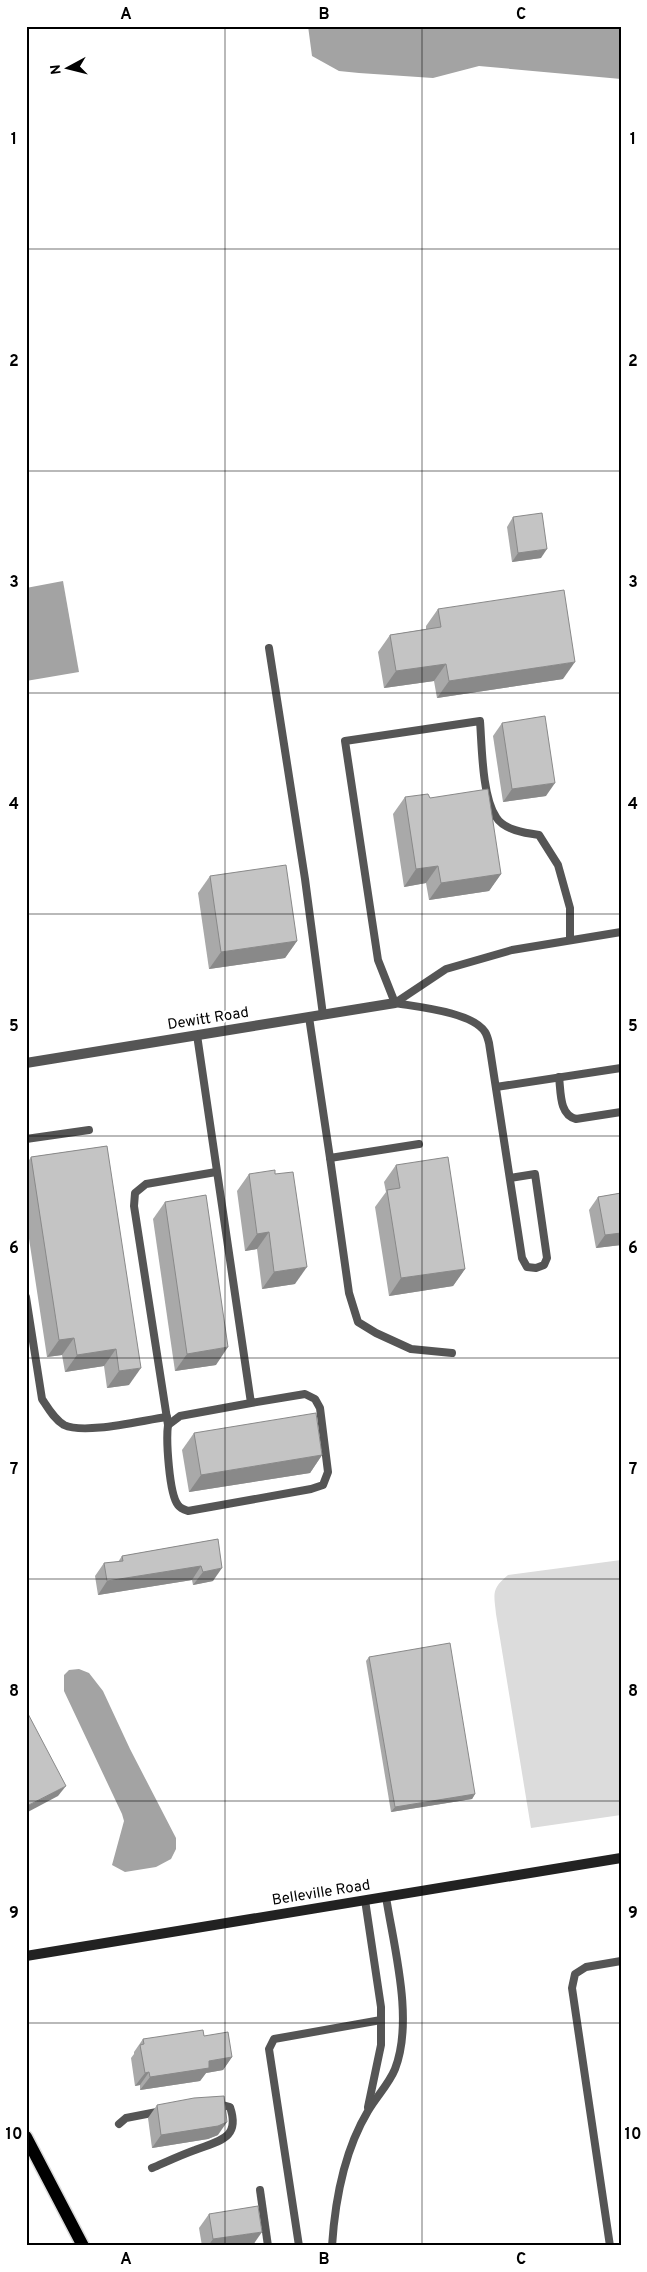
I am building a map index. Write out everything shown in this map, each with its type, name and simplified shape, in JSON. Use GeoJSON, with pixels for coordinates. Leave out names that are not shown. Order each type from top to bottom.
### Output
{"type":"FeatureCollection","features":[{"type":"Feature","properties":{"kind":"main road","name":"Belleville Road"},"geometry":{"type":"LineString","coordinates":[[26,1956],[621,1858]]}},
{"type":"Feature","properties":{"kind":"main road"},"geometry":{"type":"LineString","coordinates":[[26,2137],[82,2246]]}},
{"type":"Feature","properties":{"kind":"street","name":"Dewitt Road"},"geometry":{"type":"LineString","coordinates":[[26,1063],[395,1003]]}},
{"type":"Feature","properties":{"kind":"lane"},"geometry":{"type":"LineString","coordinates":[[269,648],[305,879],[323,1015]]}},
{"type":"Feature","properties":{"kind":"lane"},"geometry":{"type":"LineString","coordinates":[[395,1003],[378,960],[345,741],[480,721],[486,789],[496,818],[517,831],[538,834],[558,865],[570,908],[570,940]]}},
{"type":"Feature","properties":{"kind":"lane"},"geometry":{"type":"LineString","coordinates":[[395,1003],[446,969],[512,950],[621,932]]}},
{"type":"Feature","properties":{"kind":"lane"},"geometry":{"type":"LineString","coordinates":[[395,1003],[449,1013],[475,1023],[484,1031],[489,1042],[522,1258],[527,1267],[536,1268],[544,1265],[547,1258],[535,1174],[510,1178]]}},
{"type":"Feature","properties":{"kind":"lane"},"geometry":{"type":"LineString","coordinates":[[310,1017],[349,1293],[358,1322],[376,1333],[411,1349],[452,1353]]}},
{"type":"Feature","properties":{"kind":"lane"},"geometry":{"type":"LineString","coordinates":[[197,1035],[250,1403]]}},
{"type":"Feature","properties":{"kind":"lane"},"geometry":{"type":"LineString","coordinates":[[496,1087],[621,1068]]}},
{"type":"Feature","properties":{"kind":"lane"},"geometry":{"type":"LineString","coordinates":[[559,1078],[565,1112],[569,1117],[576,1119],[621,1112]]}},
{"type":"Feature","properties":{"kind":"lane"},"geometry":{"type":"LineString","coordinates":[[26,1140],[90,1130]]}},
{"type":"Feature","properties":{"kind":"lane"},"geometry":{"type":"LineString","coordinates":[[330,1158],[419,1144]]}},
{"type":"Feature","properties":{"kind":"lane"},"geometry":{"type":"LineString","coordinates":[[26,1297],[42,1399],[51,1413],[63,1424],[74,1428],[92,1428],[168,1421],[180,1416],[305,1394],[315,1399],[320,1408],[328,1472],[323,1485],[311,1490],[188,1511],[178,1505],[173,1492],[166,1438],[168,1421],[134,1206],[135,1193],[146,1184],[216,1172]]}},
{"type":"Feature","properties":{"kind":"lane"},"geometry":{"type":"LineString","coordinates":[[332,2246],[334,2216],[343,2172],[354,2139],[367,2112],[395,2070],[404,2031],[403,2007],[386,1897]]}},
{"type":"Feature","properties":{"kind":"lane"},"geometry":{"type":"LineString","coordinates":[[365,1900],[381,2007],[377,2068],[367,2112]]}},
{"type":"Feature","properties":{"kind":"lane"},"geometry":{"type":"LineString","coordinates":[[610,2246],[572,1988],[575,1974],[586,1967],[621,1961]]}},
{"type":"Feature","properties":{"kind":"lane"},"geometry":{"type":"LineString","coordinates":[[299,2246],[269,2049],[274,2039],[381,2020]]}},
{"type":"Feature","properties":{"kind":"lane"},"geometry":{"type":"LineString","coordinates":[[152,2168],[196,2149],[222,2141],[231,2131],[233,2117],[230,2107],[220,2103],[206,2103]]}},
{"type":"Feature","properties":{"kind":"lane"},"geometry":{"type":"LineString","coordinates":[[120,2124],[126,2118],[172,2109]]}},
{"type":"Feature","properties":{"kind":"lane"},"geometry":{"type":"LineString","coordinates":[[260,2190],[268,2246]]}},
{"type":"Feature","properties":{"kind":"shaded area"},"geometry":{"type":"Polygon","coordinates":[[[308,26],[621,26],[621,79],[479,66],[433,78],[339,71],[312,56],[308,26]]]}},
{"type":"Feature","properties":{"kind":"shaded area"},"geometry":{"type":"Polygon","coordinates":[[[63,581],[79,672],[26,681],[26,588],[63,581]]]}},
{"type":"Feature","properties":{"kind":"shaded area"},"geometry":{"type":"Polygon","coordinates":[[[621,1560],[621,1815],[531,1828],[496,1614],[494,1597],[496,1588],[508,1575],[621,1560]]]}},
{"type":"Feature","properties":{"kind":"shaded area"},"geometry":{"type":"Polygon","coordinates":[[[79,1669],[89,1673],[103,1691],[130,1749],[176,1838],[176,1849],[171,1859],[156,1867],[125,1872],[112,1865],[124,1821],[64,1691],[64,1675],[69,1670],[79,1669]]]}},
{"type":"Feature","properties":{"kind":"building"},"geometry":{"type":"Polygon","coordinates":[[[542,513],[547,549],[518,553],[513,517],[542,513]]]}},
{"type":"Feature","properties":{"kind":"building"},"geometry":{"type":"Polygon","coordinates":[[[564,590],[575,662],[449,681],[446,664],[396,671],[390,635],[441,627],[438,609],[564,590]]]}},
{"type":"Feature","properties":{"kind":"building"},"geometry":{"type":"Polygon","coordinates":[[[545,716],[555,783],[512,789],[502,723],[545,716]]]}},
{"type":"Feature","properties":{"kind":"building"},"geometry":{"type":"Polygon","coordinates":[[[488,789],[501,874],[441,883],[438,866],[416,869],[405,797],[428,794],[430,798],[488,789]]]}},
{"type":"Feature","properties":{"kind":"building"},"geometry":{"type":"Polygon","coordinates":[[[286,865],[297,941],[221,952],[210,876],[286,865]]]}},
{"type":"Feature","properties":{"kind":"building"},"geometry":{"type":"Polygon","coordinates":[[[107,1146],[141,1368],[119,1371],[116,1349],[77,1355],[74,1338],[59,1340],[31,1157],[107,1146]]]}},
{"type":"Feature","properties":{"kind":"building"},"geometry":{"type":"Polygon","coordinates":[[[448,1157],[465,1269],[401,1278],[387,1190],[400,1188],[396,1165],[448,1157]]]}},
{"type":"Feature","properties":{"kind":"building"},"geometry":{"type":"Polygon","coordinates":[[[275,1170],[275,1174],[293,1172],[307,1267],[274,1272],[269,1232],[257,1234],[249,1174],[275,1170]]]}},
{"type":"Feature","properties":{"kind":"building"},"geometry":{"type":"Polygon","coordinates":[[[621,1193],[621,1233],[605,1235],[598,1197],[621,1193]]]}},
{"type":"Feature","properties":{"kind":"building"},"geometry":{"type":"Polygon","coordinates":[[[206,1195],[228,1347],[187,1354],[165,1202],[206,1195]]]}},
{"type":"Feature","properties":{"kind":"building"},"geometry":{"type":"Polygon","coordinates":[[[316,1413],[322,1455],[201,1475],[194,1433],[316,1413]]]}},
{"type":"Feature","properties":{"kind":"building"},"geometry":{"type":"Polygon","coordinates":[[[218,1539],[222,1568],[203,1572],[201,1566],[107,1581],[104,1563],[123,1561],[122,1556],[218,1539]]]}},
{"type":"Feature","properties":{"kind":"building"},"geometry":{"type":"Polygon","coordinates":[[[450,1643],[475,1794],[395,1807],[369,1657],[450,1643]]]}},
{"type":"Feature","properties":{"kind":"building"},"geometry":{"type":"Polygon","coordinates":[[[26,1710],[66,1786],[27,1806],[26,1805],[26,1710]]]}},
{"type":"Feature","properties":{"kind":"building"},"geometry":{"type":"Polygon","coordinates":[[[203,2030],[204,2036],[228,2032],[232,2057],[209,2061],[209,2068],[150,2077],[149,2072],[145,2073],[140,2045],[144,2044],[143,2039],[203,2030]]]}},
{"type":"Feature","properties":{"kind":"building"},"geometry":{"type":"Polygon","coordinates":[[[224,2096],[227,2122],[218,2126],[161,2135],[157,2105],[194,2098],[224,2096]]]}},
{"type":"Feature","properties":{"kind":"building"},"geometry":{"type":"Polygon","coordinates":[[[258,2206],[262,2232],[213,2239],[209,2214],[258,2206]]]}}]}
